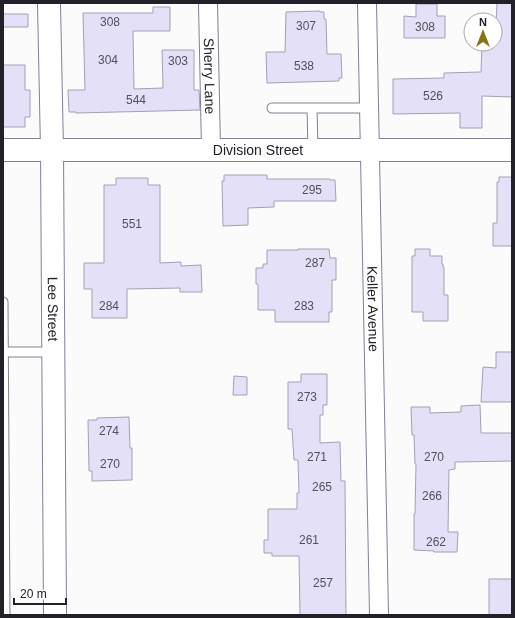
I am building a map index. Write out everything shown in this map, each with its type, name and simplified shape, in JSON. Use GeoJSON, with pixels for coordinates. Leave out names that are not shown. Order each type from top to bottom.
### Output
{"type":"FeatureCollection","features":[{"type":"Feature","properties":{"kind":"street","name":"Lee Street"},"geometry":{"type":"LineString","coordinates":[[49,3],[52,150],[55,615]]}},
{"type":"Feature","properties":{"kind":"street","name":"Sherry Lane"},"geometry":{"type":"LineString","coordinates":[[208,3],[207,16],[211,150]]}},
{"type":"Feature","properties":{"kind":"street","name":"Keller Avenue"},"geometry":{"type":"LineString","coordinates":[[367,3],[379,615]]}},
{"type":"Feature","properties":{"kind":"street","name":"Division Street"},"geometry":{"type":"LineString","coordinates":[[3,150],[512,150]]}},
{"type":"Feature","properties":{"kind":"lane"},"geometry":{"type":"LineString","coordinates":[[272,108],[368,108]]}},
{"type":"Feature","properties":{"kind":"lane"},"geometry":{"type":"LineString","coordinates":[[312,108],[313,149]]}},
{"type":"Feature","properties":{"kind":"lane"},"geometry":{"type":"LineString","coordinates":[[3,302],[5,615]]}},
{"type":"Feature","properties":{"kind":"lane"},"geometry":{"type":"LineString","coordinates":[[3,352],[53,352]]}},
{"type":"Feature","properties":{"kind":"building"},"geometry":{"type":"Polygon","coordinates":[[[497,3],[512,3],[512,97],[482,96],[482,128],[460,128],[460,113],[393,114],[393,79],[444,78],[444,73],[481,72],[482,52],[503,52],[503,12],[497,12],[497,3]]]}},
{"type":"Feature","properties":{"kind":"building"},"geometry":{"type":"Polygon","coordinates":[[[416,4],[437,4],[437,16],[445,16],[445,38],[404,38],[404,16],[416,17],[416,4]]]}},
{"type":"Feature","properties":{"kind":"building"},"geometry":{"type":"Polygon","coordinates":[[[153,7],[170,7],[170,31],[133,31],[134,89],[163,88],[162,50],[194,50],[194,90],[199,90],[200,110],[69,112],[68,90],[85,90],[83,13],[153,13],[153,7]]]}},
{"type":"Feature","properties":{"kind":"building"},"geometry":{"type":"Polygon","coordinates":[[[286,12],[324,12],[324,19],[326,19],[327,54],[341,54],[342,78],[339,78],[339,81],[267,83],[266,52],[285,52],[286,12]]]}},
{"type":"Feature","properties":{"kind":"building"},"geometry":{"type":"Polygon","coordinates":[[[3,14],[28,14],[28,27],[3,27],[3,14]]]}},
{"type":"Feature","properties":{"kind":"building"},"geometry":{"type":"Polygon","coordinates":[[[3,65],[25,65],[25,90],[30,90],[30,117],[25,117],[25,127],[3,127],[3,65]]]}},
{"type":"Feature","properties":{"kind":"building"},"geometry":{"type":"Polygon","coordinates":[[[224,175],[267,175],[267,179],[335,180],[336,201],[274,201],[274,207],[248,208],[248,225],[223,226],[222,181],[224,181],[224,175]]]}},
{"type":"Feature","properties":{"kind":"building"},"geometry":{"type":"Polygon","coordinates":[[[499,177],[512,177],[512,246],[493,246],[493,223],[497,223],[497,182],[499,182],[499,177]]]}},
{"type":"Feature","properties":{"kind":"building"},"geometry":{"type":"Polygon","coordinates":[[[116,178],[148,178],[148,185],[160,185],[160,263],[181,262],[181,266],[201,265],[202,292],[180,292],[180,288],[127,289],[127,318],[92,318],[92,289],[84,289],[84,263],[104,263],[104,185],[116,185],[116,178]]]}},
{"type":"Feature","properties":{"kind":"building"},"geometry":{"type":"Polygon","coordinates":[[[329,249],[330,258],[336,258],[336,280],[332,280],[332,312],[329,312],[329,322],[275,322],[275,310],[258,310],[258,284],[256,284],[256,268],[263,268],[263,264],[267,264],[267,250],[329,249]]]}},
{"type":"Feature","properties":{"kind":"building"},"geometry":{"type":"Polygon","coordinates":[[[415,249],[430,249],[430,256],[442,256],[442,264],[444,267],[444,295],[448,295],[448,321],[423,321],[423,312],[412,312],[412,256],[415,256],[415,249]]]}},
{"type":"Feature","properties":{"kind":"building"},"geometry":{"type":"Polygon","coordinates":[[[496,352],[512,352],[512,402],[481,402],[483,367],[496,368],[496,352]]]}},
{"type":"Feature","properties":{"kind":"building"},"geometry":{"type":"Polygon","coordinates":[[[301,374],[327,374],[327,405],[323,405],[323,415],[320,415],[320,443],[340,442],[341,481],[345,481],[346,615],[300,615],[299,556],[272,556],[272,553],[264,553],[264,540],[268,540],[268,509],[297,509],[297,493],[299,493],[298,460],[294,460],[292,429],[288,429],[288,382],[301,382],[301,374]]]}},
{"type":"Feature","properties":{"kind":"building"},"geometry":{"type":"Polygon","coordinates":[[[234,376],[247,377],[247,395],[233,395],[234,376]]]}},
{"type":"Feature","properties":{"kind":"building"},"geometry":{"type":"Polygon","coordinates":[[[480,405],[481,433],[512,433],[512,461],[455,462],[455,469],[449,470],[448,532],[458,532],[457,552],[414,550],[416,464],[414,435],[412,435],[411,407],[430,407],[430,413],[461,412],[461,406],[480,405]]]}},
{"type":"Feature","properties":{"kind":"building"},"geometry":{"type":"Polygon","coordinates":[[[129,417],[130,448],[132,448],[132,480],[92,481],[92,471],[89,471],[88,420],[97,420],[97,418],[129,417]]]}},
{"type":"Feature","properties":{"kind":"building"},"geometry":{"type":"Polygon","coordinates":[[[489,579],[512,579],[512,615],[489,615],[489,579]]]}}]}
